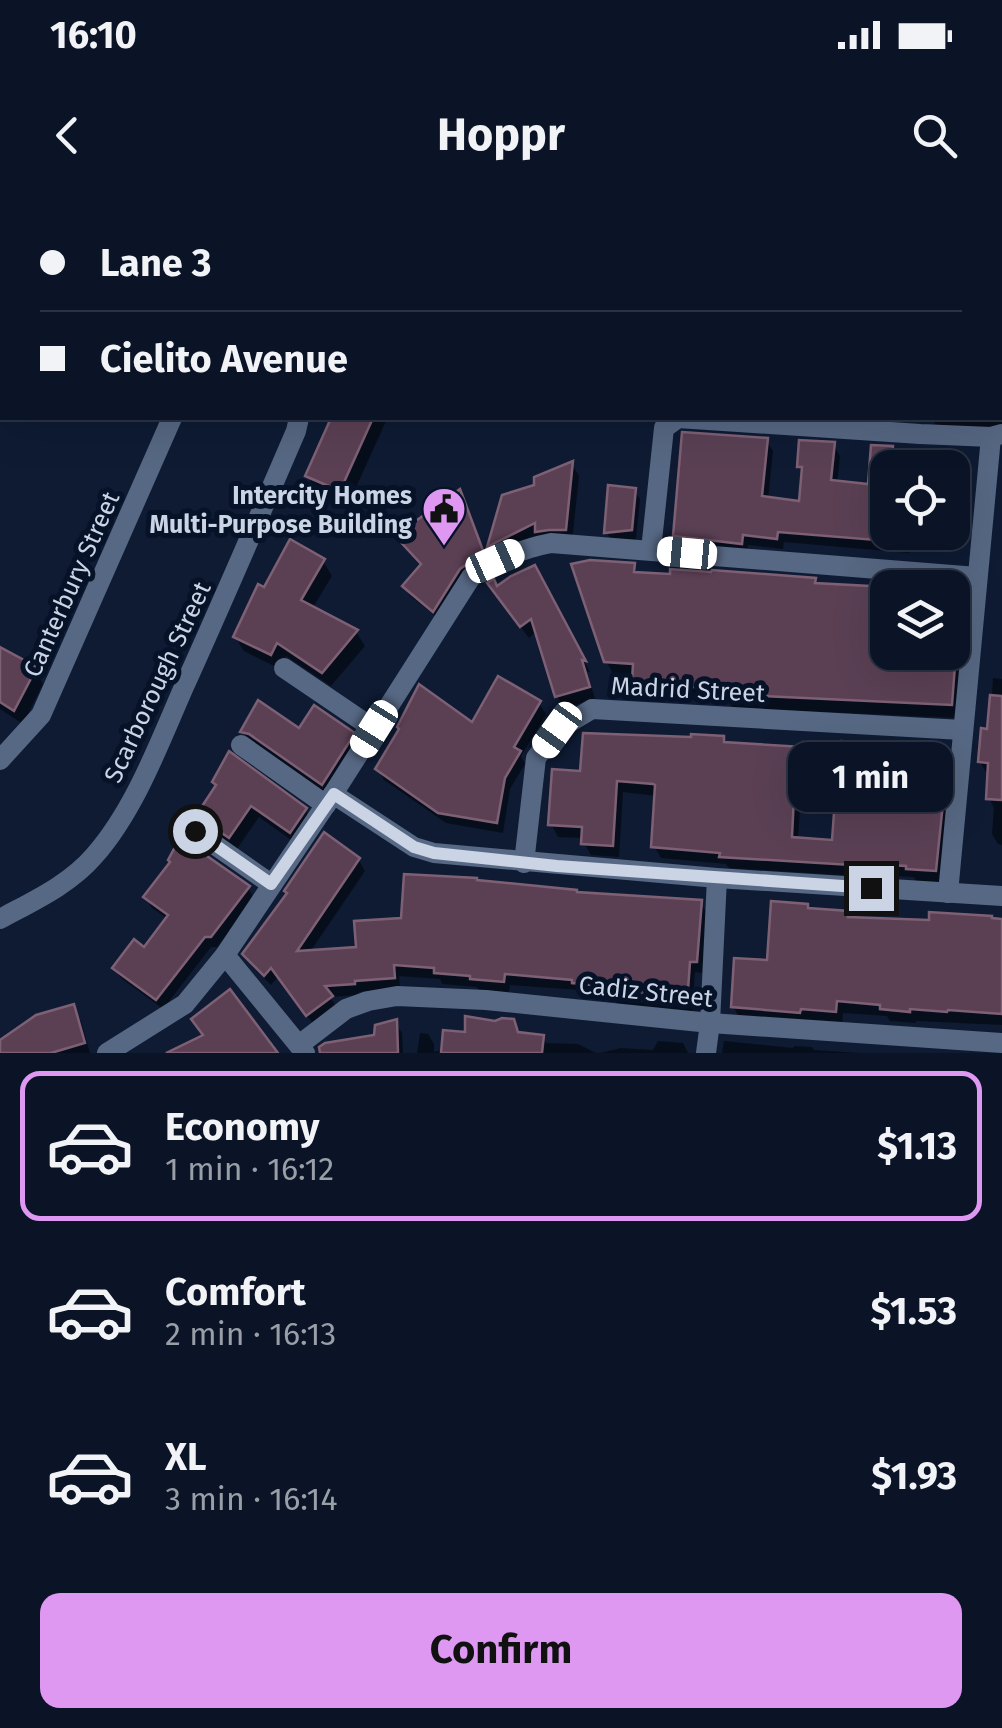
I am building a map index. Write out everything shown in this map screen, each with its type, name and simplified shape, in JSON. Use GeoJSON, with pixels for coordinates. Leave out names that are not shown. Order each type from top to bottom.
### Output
{"type":"FeatureCollection","features":[{"type":"Feature","properties":{"kind":"street","name":"Canterbury Street"},"geometry":{"type":"LineString","coordinates":[[0,760],[42,714],[171,420]]}},
{"type":"Feature","properties":{"kind":"street","name":"Scarborough Street"},"geometry":{"type":"LineString","coordinates":[[0,919],[68,881],[95,856],[121,818],[148,768],[299,420]]}},
{"type":"Feature","properties":{"kind":"street"},"geometry":{"type":"LineString","coordinates":[[651,550],[664,428],[675,420]]}},
{"type":"Feature","properties":{"kind":"street"},"geometry":{"type":"LineString","coordinates":[[781,420],[920,434],[996,436],[977,577],[948,893]]}},
{"type":"Feature","properties":{"kind":"street"},"geometry":{"type":"LineString","coordinates":[[107,1053],[185,1004],[224,955],[330,799],[471,577],[495,561],[522,549],[551,543],[977,577]]}},
{"type":"Feature","properties":{"kind":"street"},"geometry":{"type":"LineString","coordinates":[[284,668],[374,729]]}},
{"type":"Feature","properties":{"kind":"street","name":"Madrid Street"},"geometry":{"type":"LineString","coordinates":[[524,863],[536,758],[557,730],[592,709],[962,730]]}},
{"type":"Feature","properties":{"kind":"street"},"geometry":{"type":"LineString","coordinates":[[241,745],[414,847],[434,853],[717,878],[1002,896]]}},
{"type":"Feature","properties":{"kind":"street"},"geometry":{"type":"LineString","coordinates":[[195,831],[271,884]]}},
{"type":"Feature","properties":{"kind":"street"},"geometry":{"type":"LineString","coordinates":[[706,1053],[717,878]]}},
{"type":"Feature","properties":{"kind":"street"},"geometry":{"type":"LineString","coordinates":[[224,955],[302,1049]]}},
{"type":"Feature","properties":{"kind":"street","name":"Cadiz Street"},"geometry":{"type":"LineString","coordinates":[[302,1049],[346,1010],[397,996],[1002,1043]]}},
{"type":"Feature","properties":{"kind":"building"},"geometry":{"type":"Polygon","coordinates":[[[330,420],[372,420],[340,491],[305,476],[330,420]]]}},
{"type":"Feature","properties":{"kind":"building"},"geometry":{"type":"Polygon","coordinates":[[[682,432],[768,438],[762,496],[799,501],[799,440],[835,442],[831,480],[868,484],[870,458],[870,540],[778,532],[777,539],[743,535],[742,544],[673,536],[682,432]]]}},
{"type":"Feature","properties":{"kind":"building"},"geometry":{"type":"Polygon","coordinates":[[[871,445],[893,446],[893,450],[871,450],[871,445]]]}},
{"type":"Feature","properties":{"kind":"building"},"geometry":{"type":"Polygon","coordinates":[[[573,461],[566,530],[535,532],[535,523],[487,547],[502,495],[534,485],[534,477],[573,461]]]}},
{"type":"Feature","properties":{"kind":"building"},"geometry":{"type":"Polygon","coordinates":[[[608,485],[636,488],[632,530],[604,533],[608,485]]]}},
{"type":"Feature","properties":{"kind":"building","name":"Intercity Homes Multi-Purpose Building"},"geometry":{"type":"Polygon","coordinates":[[[460,489],[484,553],[460,569],[433,612],[402,586],[421,564],[395,536],[460,489]]]}},
{"type":"Feature","properties":{"kind":"building"},"geometry":{"type":"Polygon","coordinates":[[[290,539],[325,559],[301,600],[358,630],[322,673],[277,643],[271,655],[233,637],[258,584],[264,587],[290,539]]]}},
{"type":"Feature","properties":{"kind":"building"},"geometry":{"type":"Polygon","coordinates":[[[590,560],[635,563],[634,572],[712,570],[870,586],[870,670],[955,670],[952,705],[722,694],[722,690],[632,681],[633,664],[604,662],[571,564],[590,560]]]}},
{"type":"Feature","properties":{"kind":"building"},"geometry":{"type":"Polygon","coordinates":[[[535,565],[586,661],[582,660],[590,687],[555,697],[531,619],[520,627],[487,583],[494,579],[497,586],[535,565]]]}},
{"type":"Feature","properties":{"kind":"building"},"geometry":{"type":"Polygon","coordinates":[[[0,647],[37,667],[14,711],[0,702],[0,647]]]}},
{"type":"Feature","properties":{"kind":"building"},"geometry":{"type":"Polygon","coordinates":[[[498,676],[541,701],[514,747],[521,751],[505,778],[497,823],[438,813],[375,769],[419,684],[472,722],[498,676]]]}},
{"type":"Feature","properties":{"kind":"building"},"geometry":{"type":"Polygon","coordinates":[[[990,695],[1002,696],[1002,800],[986,799],[988,763],[978,762],[981,728],[987,729],[990,695]]]}},
{"type":"Feature","properties":{"kind":"building"},"geometry":{"type":"Polygon","coordinates":[[[258,700],[299,728],[314,705],[355,733],[322,785],[249,734],[240,732],[258,700]]]}},
{"type":"Feature","properties":{"kind":"building"},"geometry":{"type":"Polygon","coordinates":[[[583,733],[724,736],[724,742],[803,747],[803,742],[840,745],[841,741],[944,753],[936,871],[906,866],[719,857],[720,853],[651,847],[655,785],[617,781],[613,846],[581,844],[582,827],[548,825],[552,769],[580,771],[583,733]],[[794,796],[792,837],[832,840],[835,799],[794,796]]]}},
{"type":"Feature","properties":{"kind":"building"},"geometry":{"type":"Polygon","coordinates":[[[229,751],[307,808],[290,833],[251,806],[229,838],[195,817],[216,785],[212,782],[229,751]]]}},
{"type":"Feature","properties":{"kind":"building"},"geometry":{"type":"Polygon","coordinates":[[[324,832],[360,858],[297,951],[356,947],[354,921],[401,918],[404,874],[702,900],[697,962],[690,962],[687,1004],[611,998],[612,987],[572,980],[505,974],[504,982],[434,973],[434,968],[394,965],[395,978],[325,986],[333,996],[306,1016],[271,968],[264,976],[242,954],[287,893],[284,891],[324,832]]]}},
{"type":"Feature","properties":{"kind":"building"},"geometry":{"type":"Polygon","coordinates":[[[182,834],[187,842],[250,886],[156,1000],[112,968],[134,939],[144,947],[168,915],[143,897],[170,862],[182,834]]]}},
{"type":"Feature","properties":{"kind":"building"},"geometry":{"type":"Polygon","coordinates":[[[771,901],[849,911],[848,917],[929,920],[929,912],[1002,919],[1002,1014],[910,1012],[837,1001],[836,1012],[731,1007],[734,958],[767,960],[771,901]]]}},
{"type":"Feature","properties":{"kind":"building"},"geometry":{"type":"Polygon","coordinates":[[[230,989],[278,1053],[166,1053],[203,1035],[191,1019],[230,989]]]}},
{"type":"Feature","properties":{"kind":"building"},"geometry":{"type":"Polygon","coordinates":[[[74,1004],[85,1043],[51,1053],[0,1053],[0,1040],[36,1015],[74,1004]]]}},
{"type":"Feature","properties":{"kind":"building"},"geometry":{"type":"Polygon","coordinates":[[[465,1016],[495,1021],[514,1019],[518,1032],[544,1035],[542,1053],[441,1053],[443,1030],[465,1032],[465,1016]]]}},
{"type":"Feature","properties":{"kind":"building"},"geometry":{"type":"Polygon","coordinates":[[[397,1019],[398,1053],[320,1053],[319,1047],[325,1043],[374,1035],[375,1025],[397,1019]]]}},
{"type":"Feature","properties":{"kind":"place","name":"Intercity Homes Multi-Purpose Building"},"geometry":{"type":"Point","coordinates":[444,547]}},
{"type":"Feature","properties":{"kind":"route"},"geometry":{"type":"LineString","coordinates":[[195,831],[271,884],[334,794],[414,847],[434,853],[557,866],[871,888]]}}]}
